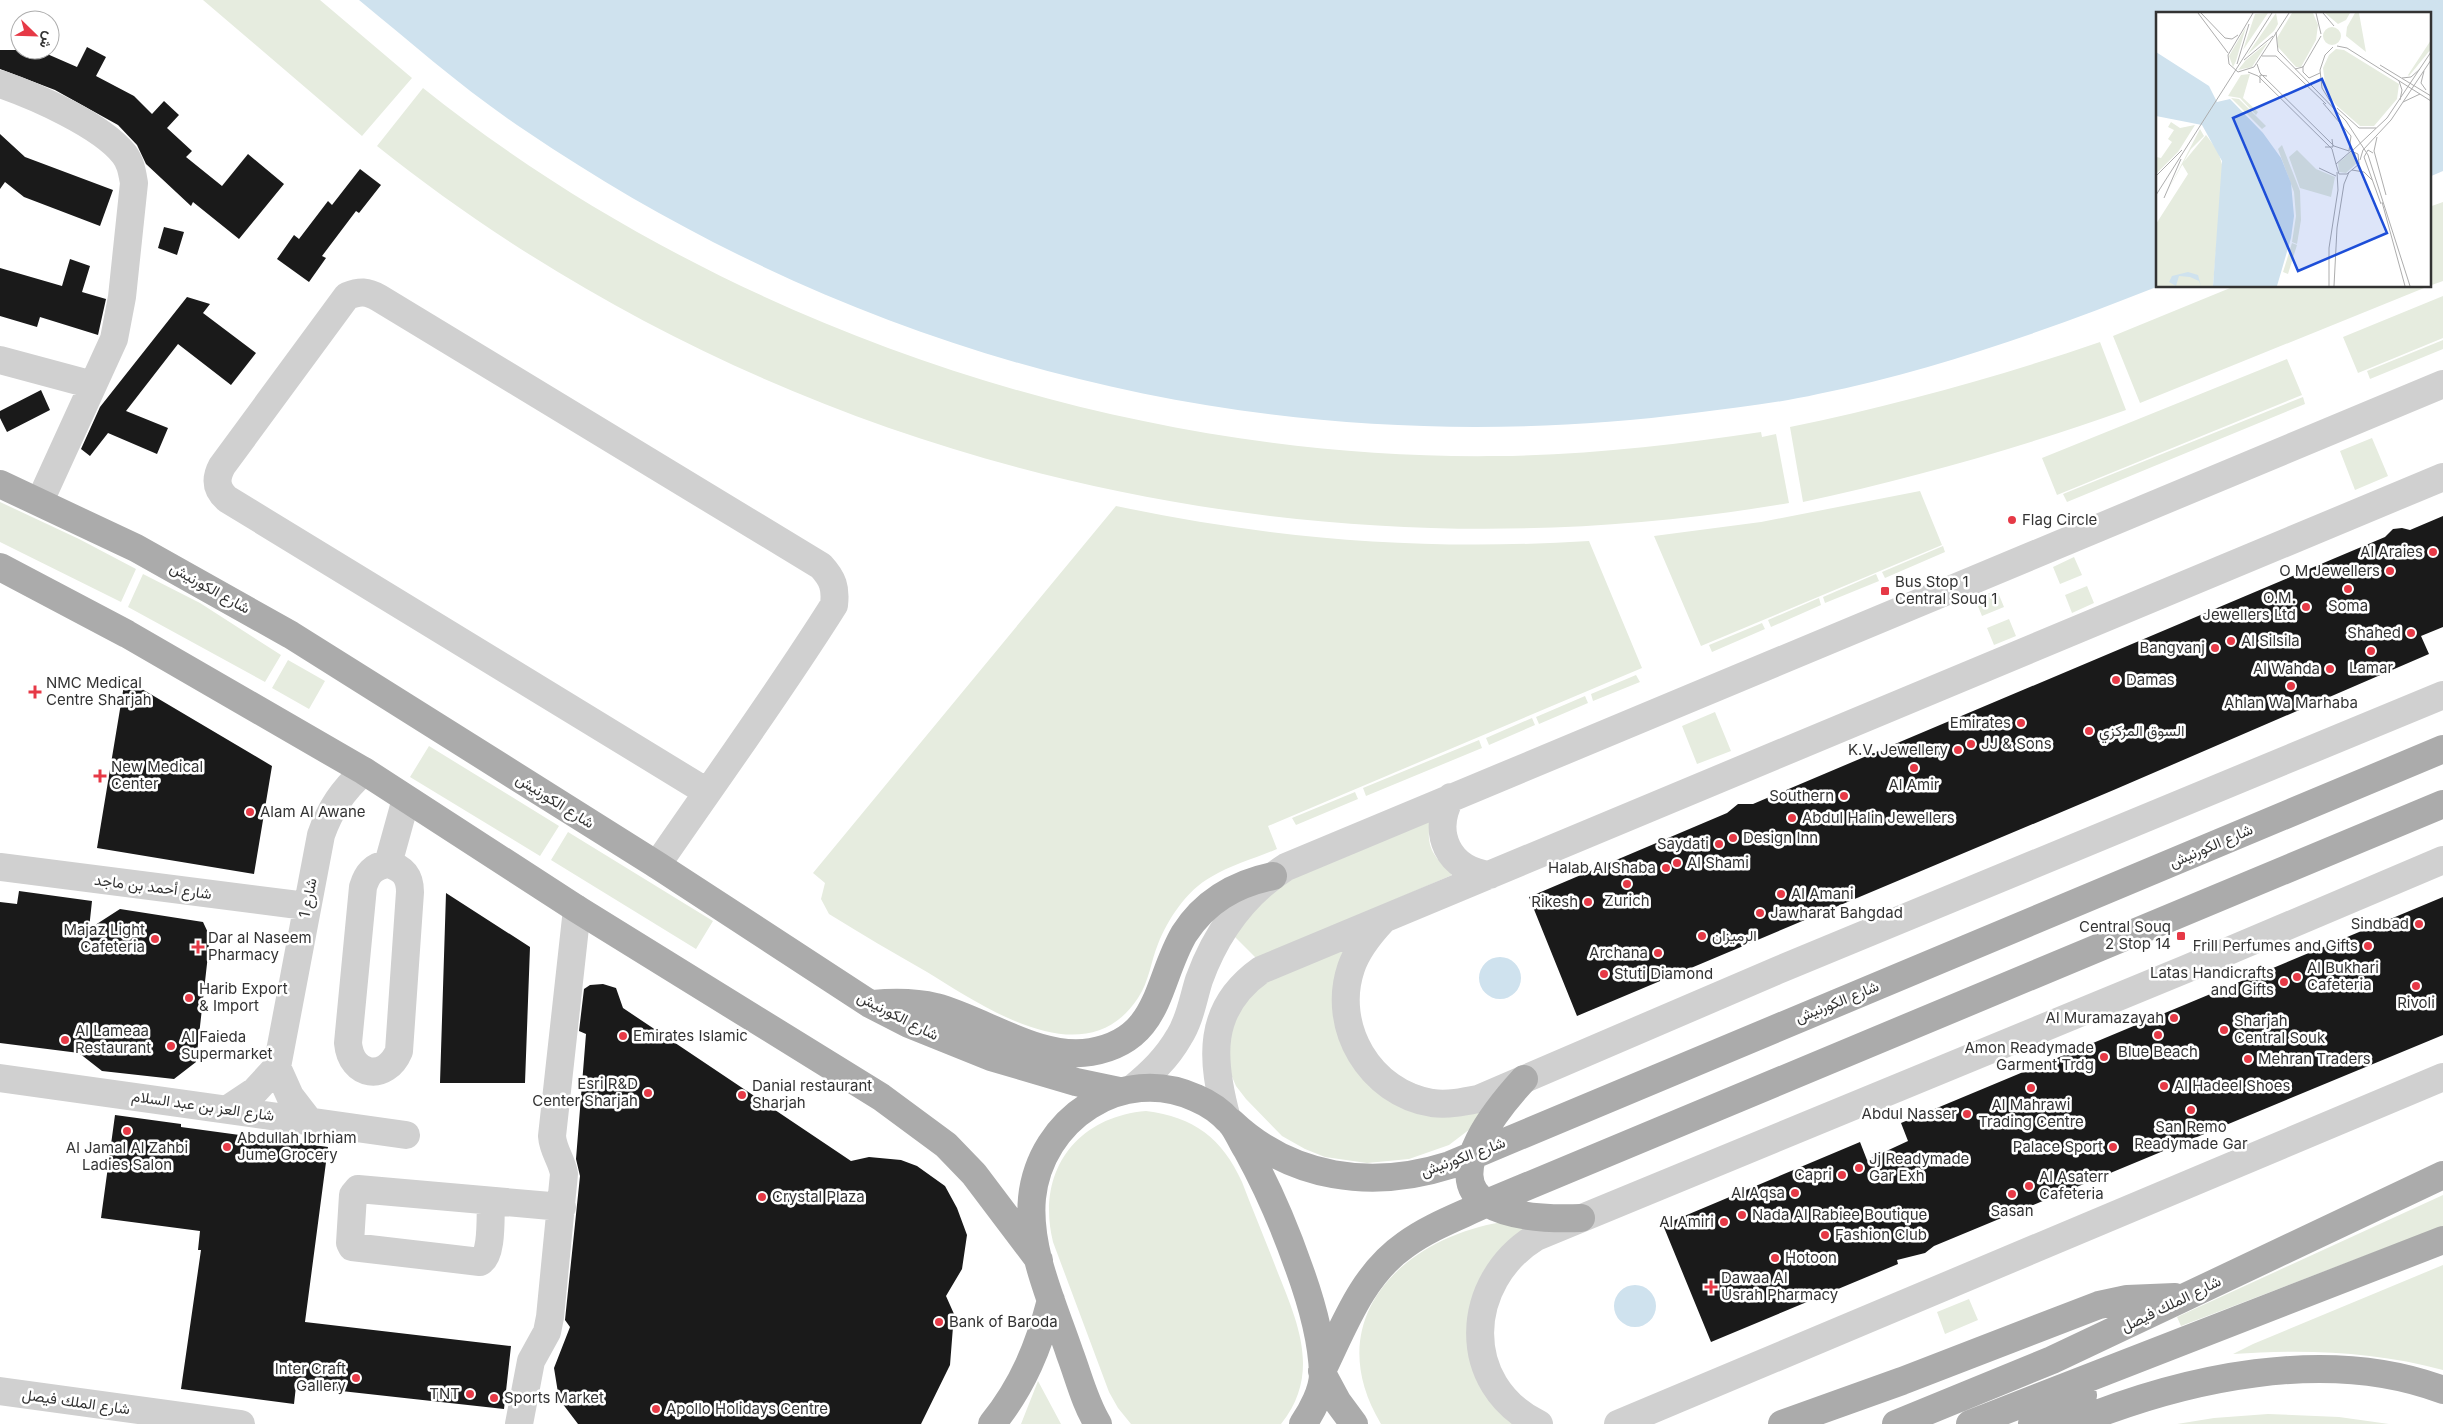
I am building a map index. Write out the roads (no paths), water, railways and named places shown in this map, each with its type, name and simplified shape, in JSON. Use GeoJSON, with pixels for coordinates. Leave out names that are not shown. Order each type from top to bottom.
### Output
{"type":"FeatureCollection","features":[{"type":"Feature","properties":{"kind":"main road","name":"شارع الكورنيش"},"geometry":{"type":"LineString","coordinates":[[0,484],[40,501],[153,557],[291,635],[657,865],[870,1004],[909,1024],[991,1057],[1076,1082],[1126,1089],[1159,1087],[1184,1092],[1207,1103],[1248,1138],[1288,1162],[1310,1170],[1349,1178],[1380,1179],[1427,1173],[1471,1156],[2443,749]]}},
{"type":"Feature","properties":{"kind":"main road"},"geometry":{"type":"LineString","coordinates":[[0,567],[127,634],[364,771],[577,909],[915,1120],[946,1145],[974,1174],[1039,1260]]}},
{"type":"Feature","properties":{"kind":"main road"},"geometry":{"type":"LineString","coordinates":[[1306,1421],[1322,1373],[1358,1297],[1384,1262],[1419,1236],[1487,1203],[2443,804]]}},
{"type":"Feature","properties":{"kind":"main road"},"geometry":{"type":"LineString","coordinates":[[870,1004],[903,1002],[937,1008],[1012,1037],[1058,1052],[1091,1052],[1106,1048],[1135,1031],[1156,1005],[1184,935],[1207,906],[1238,886],[1273,876]]}},
{"type":"Feature","properties":{"kind":"main road"},"geometry":{"type":"LineString","coordinates":[[1524,1079],[1499,1108],[1471,1156],[1470,1179],[1476,1192],[1487,1203],[1533,1216],[1582,1218]]}},
{"type":"Feature","properties":{"kind":"main road"},"geometry":{"type":"LineString","coordinates":[[1098,1424],[1086,1398],[1051,1300],[1039,1260],[1031,1218],[1036,1176],[1044,1155],[1064,1125],[1105,1095],[1126,1089]]}},
{"type":"Feature","properties":{"kind":"main road"},"geometry":{"type":"LineString","coordinates":[[1229,1121],[1253,1161],[1290,1241],[1304,1283],[1321,1348],[1322,1373],[1337,1402],[1354,1424]]}},
{"type":"Feature","properties":{"kind":"main road","name":"شارع الملك فيصل"},"geometry":{"type":"LineString","coordinates":[[1896,1424],[2052,1360],[2443,1175]]}},
{"type":"Feature","properties":{"kind":"main road"},"geometry":{"type":"LineString","coordinates":[[1970,1424],[2131,1363],[2443,1240]]}},
{"type":"Feature","properties":{"kind":"main road"},"geometry":{"type":"LineString","coordinates":[[1782,1424],[1902,1381],[2099,1305],[2127,1299],[2184,1297]]}},
{"type":"Feature","properties":{"kind":"main road"},"geometry":{"type":"LineString","coordinates":[[992,1424],[1007,1406],[1027,1373],[1042,1337],[1051,1300]]}},
{"type":"Feature","properties":{"kind":"main road"},"geometry":{"type":"LineString","coordinates":[[2131,1363],[2169,1369],[2238,1366],[2268,1374]]}},
{"type":"Feature","properties":{"kind":"main road"},"geometry":{"type":"LineString","coordinates":[[2072,1424],[2133,1401],[2177,1388],[2223,1379],[2303,1370],[2346,1370],[2406,1379],[2443,1390]]}},
{"type":"Feature","properties":{"kind":"main road"},"geometry":{"type":"LineString","coordinates":[[2032,1424],[2084,1394],[2102,1374]]}},
{"type":"Feature","properties":{"kind":"street"},"geometry":{"type":"LineString","coordinates":[[0,84],[70,114],[111,142],[124,154],[131,167],[133,199],[120,314],[114,339],[40,501]]}},
{"type":"Feature","properties":{"kind":"street"},"geometry":{"type":"LineString","coordinates":[[657,865],[707,792],[834,605],[836,590],[831,577],[821,566],[379,298],[368,292],[356,292],[347,296],[222,466],[217,474],[220,493],[707,792]]}},
{"type":"Feature","properties":{"kind":"street"},"geometry":{"type":"LineString","coordinates":[[0,360],[93,385]]}},
{"type":"Feature","properties":{"kind":"street"},"geometry":{"type":"LineString","coordinates":[[1126,1089],[1160,1064],[1181,1035],[1208,958],[1230,919],[1242,903],[1273,876],[1300,860],[2443,384]]}},
{"type":"Feature","properties":{"kind":"street"},"geometry":{"type":"LineString","coordinates":[[1229,1121],[1222,1101],[1215,1043],[1224,1008],[1246,980],[1261,970],[2443,477]]}},
{"type":"Feature","properties":{"kind":"street"},"geometry":{"type":"LineString","coordinates":[[1382,920],[1356,956],[1349,976],[1345,998],[1351,1033],[1368,1066],[1398,1090],[1418,1099],[1433,1103],[1456,1103],[1478,1099],[1794,964],[2443,695]]}},
{"type":"Feature","properties":{"kind":"street","name":"شارع 1"},"geometry":{"type":"LineString","coordinates":[[277,1068],[306,906],[326,820],[342,793],[364,771]]}},
{"type":"Feature","properties":{"kind":"street"},"geometry":{"type":"LineString","coordinates":[[1451,797],[1445,808],[1442,825],[1445,842],[1450,853],[1468,869],[1478,873],[1490,874]]}},
{"type":"Feature","properties":{"kind":"street"},"geometry":{"type":"LineString","coordinates":[[388,864],[406,799]]}},
{"type":"Feature","properties":{"kind":"street"},"geometry":{"type":"LineString","coordinates":[[1539,1424],[1512,1406],[1494,1383],[1487,1370],[1480,1343],[1481,1314],[1489,1287],[1504,1263],[1536,1237],[2186,969],[2443,860]]}},
{"type":"Feature","properties":{"kind":"street"},"geometry":{"type":"LineString","coordinates":[[388,864],[398,867],[406,873],[410,882],[410,892],[399,1051],[395,1062],[386,1069],[375,1072],[364,1071],[355,1064],[349,1055],[348,1043],[363,888],[369,873],[381,865],[388,864]]}},
{"type":"Feature","properties":{"kind":"street","name":"شارع أحمد بن ماجد"},"geometry":{"type":"LineString","coordinates":[[0,867],[306,906]]}},
{"type":"Feature","properties":{"kind":"street"},"geometry":{"type":"LineString","coordinates":[[519,1424],[530,1361],[549,1325],[562,1207],[564,1168],[556,1154],[552,1136],[577,909]]}},
{"type":"Feature","properties":{"kind":"street"},"geometry":{"type":"LineString","coordinates":[[228,1108],[255,1092],[277,1068],[290,1096],[310,1122]]}},
{"type":"Feature","properties":{"kind":"street"},"geometry":{"type":"LineString","coordinates":[[1618,1424],[2443,1077]]}},
{"type":"Feature","properties":{"kind":"street","name":"شارع العز بن عبد السلام"},"geometry":{"type":"LineString","coordinates":[[0,1078],[228,1108],[310,1122],[406,1135]]}},
{"type":"Feature","properties":{"kind":"street"},"geometry":{"type":"LineString","coordinates":[[491,1202],[488,1252],[484,1260],[480,1262],[352,1247],[350,1243],[353,1195],[358,1189],[562,1207]]}},
{"type":"Feature","properties":{"kind":"street","name":"شارع الملك فيصل"},"geometry":{"type":"LineString","coordinates":[[0,1391],[241,1424]]}},
{"type":"Feature","properties":{"kind":"water"},"geometry":{"type":"Polygon","coordinates":[[[359,0],[2443,0],[2443,171],[2430,177],[2430,12],[2156,12],[2156,287],[1991,348],[1905,373],[1788,400],[1694,413],[1538,426],[1385,424],[1233,409],[1084,380],[939,338],[797,282],[659,213],[526,131],[420,51],[359,0]]]}},
{"type":"Feature","properties":{"kind":"water"},"geometry":{"type":"Polygon","coordinates":[[[1504,957],[1512,960],[1518,966],[1521,978],[1518,990],[1512,996],[1496,999],[1488,996],[1482,990],[1479,974],[1482,966],[1488,960],[1504,957]]]}},
{"type":"Feature","properties":{"kind":"water"},"geometry":{"type":"Polygon","coordinates":[[[1635,1285],[1650,1291],[1656,1306],[1650,1321],[1635,1327],[1620,1321],[1614,1306],[1620,1291],[1635,1285]]]}},
{"type":"Feature","properties":{"kind":"place","name":"Flag Circle"},"geometry":{"type":"Point","coordinates":[2012,520]}},
{"type":"Feature","properties":{"kind":"place","name":"Al Araies"},"geometry":{"type":"Point","coordinates":[2433,552]}},
{"type":"Feature","properties":{"kind":"place","name":"O M Jewellers"},"geometry":{"type":"Point","coordinates":[2390,571]}},
{"type":"Feature","properties":{"kind":"place","name":"Soma"},"geometry":{"type":"Point","coordinates":[2348,589]}},
{"type":"Feature","properties":{"kind":"place","name":"Bus Stop 1 Central Souq 1"},"geometry":{"type":"Point","coordinates":[1885,591]}},
{"type":"Feature","properties":{"kind":"place","name":"O.M. Jewellers Ltd"},"geometry":{"type":"Point","coordinates":[2306,607]}},
{"type":"Feature","properties":{"kind":"place","name":"Shahed"},"geometry":{"type":"Point","coordinates":[2411,633]}},
{"type":"Feature","properties":{"kind":"place","name":"Al Silsila"},"geometry":{"type":"Point","coordinates":[2231,641]}},
{"type":"Feature","properties":{"kind":"place","name":"Bangvanj"},"geometry":{"type":"Point","coordinates":[2215,648]}},
{"type":"Feature","properties":{"kind":"place","name":"Lamar"},"geometry":{"type":"Point","coordinates":[2371,651]}},
{"type":"Feature","properties":{"kind":"place","name":"Al Wahda"},"geometry":{"type":"Point","coordinates":[2330,669]}},
{"type":"Feature","properties":{"kind":"place","name":"Damas"},"geometry":{"type":"Point","coordinates":[2116,680]}},
{"type":"Feature","properties":{"kind":"place","name":"Ahlan Wa Marhaba"},"geometry":{"type":"Point","coordinates":[2291,686]}},
{"type":"Feature","properties":{"kind":"place","name":"NMC Medical Centre Sharjah"},"geometry":{"type":"Point","coordinates":[35,692]}},
{"type":"Feature","properties":{"kind":"place","name":"Emirates"},"geometry":{"type":"Point","coordinates":[2021,723]}},
{"type":"Feature","properties":{"kind":"place","name":"السوق المركزي"},"geometry":{"type":"Point","coordinates":[2089,731]}},
{"type":"Feature","properties":{"kind":"place","name":"JJ & Sons"},"geometry":{"type":"Point","coordinates":[1971,744]}},
{"type":"Feature","properties":{"kind":"place","name":"K.V. Jewellery"},"geometry":{"type":"Point","coordinates":[1958,750]}},
{"type":"Feature","properties":{"kind":"place","name":"Al Amir"},"geometry":{"type":"Point","coordinates":[1914,768]}},
{"type":"Feature","properties":{"kind":"place","name":"New Medical Center"},"geometry":{"type":"Point","coordinates":[100,776]}},
{"type":"Feature","properties":{"kind":"place","name":"Southern"},"geometry":{"type":"Point","coordinates":[1844,796]}},
{"type":"Feature","properties":{"kind":"place","name":"Alam Al Awane"},"geometry":{"type":"Point","coordinates":[250,812]}},
{"type":"Feature","properties":{"kind":"place","name":"Abdul Halin Jewellers"},"geometry":{"type":"Point","coordinates":[1792,818]}},
{"type":"Feature","properties":{"kind":"place","name":"Design Inn"},"geometry":{"type":"Point","coordinates":[1733,838]}},
{"type":"Feature","properties":{"kind":"place","name":"Saydati"},"geometry":{"type":"Point","coordinates":[1719,844]}},
{"type":"Feature","properties":{"kind":"place","name":"Al Shami"},"geometry":{"type":"Point","coordinates":[1677,863]}},
{"type":"Feature","properties":{"kind":"place","name":"Halab Al Shaba"},"geometry":{"type":"Point","coordinates":[1666,868]}},
{"type":"Feature","properties":{"kind":"place","name":"Zurich"},"geometry":{"type":"Point","coordinates":[1627,884]}},
{"type":"Feature","properties":{"kind":"place","name":"Al Amani"},"geometry":{"type":"Point","coordinates":[1781,894]}},
{"type":"Feature","properties":{"kind":"place","name":"Rikesh"},"geometry":{"type":"Point","coordinates":[1588,902]}},
{"type":"Feature","properties":{"kind":"place","name":"Jawharat Bahgdad"},"geometry":{"type":"Point","coordinates":[1760,913]}},
{"type":"Feature","properties":{"kind":"place","name":"Sindbad"},"geometry":{"type":"Point","coordinates":[2419,924]}},
{"type":"Feature","properties":{"kind":"place","name":"الرميزان"},"geometry":{"type":"Point","coordinates":[1702,936]}},
{"type":"Feature","properties":{"kind":"place","name":"Central Souq 2 Stop 14"},"geometry":{"type":"Point","coordinates":[2181,936]}},
{"type":"Feature","properties":{"kind":"place","name":"Majaz Light Cafeteria"},"geometry":{"type":"Point","coordinates":[155,939]}},
{"type":"Feature","properties":{"kind":"place","name":"Frill Perfumes and Gifts"},"geometry":{"type":"Point","coordinates":[2368,946]}},
{"type":"Feature","properties":{"kind":"place","name":"Dar al Naseem Pharmacy"},"geometry":{"type":"Point","coordinates":[198,947]}},
{"type":"Feature","properties":{"kind":"place","name":"Archana"},"geometry":{"type":"Point","coordinates":[1658,953]}},
{"type":"Feature","properties":{"kind":"place","name":"Stuti Diamond"},"geometry":{"type":"Point","coordinates":[1604,974]}},
{"type":"Feature","properties":{"kind":"place","name":"Al Bukhari Cafeteria"},"geometry":{"type":"Point","coordinates":[2297,977]}},
{"type":"Feature","properties":{"kind":"place","name":"Latas Handicrafts and Gifts"},"geometry":{"type":"Point","coordinates":[2284,982]}},
{"type":"Feature","properties":{"kind":"place","name":"Rivoli"},"geometry":{"type":"Point","coordinates":[2416,986]}},
{"type":"Feature","properties":{"kind":"place","name":"Harib Export & Import"},"geometry":{"type":"Point","coordinates":[189,998]}},
{"type":"Feature","properties":{"kind":"place","name":"Al Muramazayah"},"geometry":{"type":"Point","coordinates":[2174,1018]}},
{"type":"Feature","properties":{"kind":"place","name":"Sharjah Central Souk"},"geometry":{"type":"Point","coordinates":[2224,1030]}},
{"type":"Feature","properties":{"kind":"place","name":"Blue Beach"},"geometry":{"type":"Point","coordinates":[2158,1035]}},
{"type":"Feature","properties":{"kind":"place","name":"Emirates Islamic"},"geometry":{"type":"Point","coordinates":[623,1036]}},
{"type":"Feature","properties":{"kind":"place","name":"Al Lameaa Restaurant"},"geometry":{"type":"Point","coordinates":[65,1040]}},
{"type":"Feature","properties":{"kind":"place","name":"Al Faieda Supermarket"},"geometry":{"type":"Point","coordinates":[171,1046]}},
{"type":"Feature","properties":{"kind":"place","name":"Amon Readymade Garment Trdg"},"geometry":{"type":"Point","coordinates":[2104,1057]}},
{"type":"Feature","properties":{"kind":"place","name":"Mehran Traders"},"geometry":{"type":"Point","coordinates":[2248,1059]}},
{"type":"Feature","properties":{"kind":"place","name":"Al Hadeel Shoes"},"geometry":{"type":"Point","coordinates":[2164,1086]}},
{"type":"Feature","properties":{"kind":"place","name":"Al Mahrawi Trading Centre"},"geometry":{"type":"Point","coordinates":[2031,1088]}},
{"type":"Feature","properties":{"kind":"place","name":"Esri R&D Center Sharjah"},"geometry":{"type":"Point","coordinates":[648,1093]}},
{"type":"Feature","properties":{"kind":"place","name":"Danial restaurant Sharjah"},"geometry":{"type":"Point","coordinates":[742,1095]}},
{"type":"Feature","properties":{"kind":"place","name":"San Remo Readymade Gar"},"geometry":{"type":"Point","coordinates":[2191,1110]}},
{"type":"Feature","properties":{"kind":"place","name":"Abdul Nasser"},"geometry":{"type":"Point","coordinates":[1967,1114]}},
{"type":"Feature","properties":{"kind":"place","name":"Al Jamal Al Zahbi Ladies Salon"},"geometry":{"type":"Point","coordinates":[127,1131]}},
{"type":"Feature","properties":{"kind":"place","name":"Abdullah Ibrhiam Jume Grocery"},"geometry":{"type":"Point","coordinates":[227,1147]}},
{"type":"Feature","properties":{"kind":"place","name":"Palace Sport"},"geometry":{"type":"Point","coordinates":[2113,1147]}},
{"type":"Feature","properties":{"kind":"place","name":"Jj Readymade Gar Exh"},"geometry":{"type":"Point","coordinates":[1859,1168]}},
{"type":"Feature","properties":{"kind":"place","name":"Capri"},"geometry":{"type":"Point","coordinates":[1842,1175]}},
{"type":"Feature","properties":{"kind":"place","name":"Al Asaterr Cafeteria"},"geometry":{"type":"Point","coordinates":[2029,1186]}},
{"type":"Feature","properties":{"kind":"place","name":"Al Aqsa"},"geometry":{"type":"Point","coordinates":[1795,1193]}},
{"type":"Feature","properties":{"kind":"place","name":"Sasan"},"geometry":{"type":"Point","coordinates":[2012,1194]}},
{"type":"Feature","properties":{"kind":"place","name":"Crystal Plaza"},"geometry":{"type":"Point","coordinates":[762,1197]}},
{"type":"Feature","properties":{"kind":"place","name":"Nada Al Rabiee Boutique"},"geometry":{"type":"Point","coordinates":[1742,1215]}},
{"type":"Feature","properties":{"kind":"place","name":"Al Amiri"},"geometry":{"type":"Point","coordinates":[1724,1222]}},
{"type":"Feature","properties":{"kind":"place","name":"Fashion Club"},"geometry":{"type":"Point","coordinates":[1825,1235]}},
{"type":"Feature","properties":{"kind":"place","name":"Hotoon"},"geometry":{"type":"Point","coordinates":[1775,1258]}},
{"type":"Feature","properties":{"kind":"place","name":"Dawaa Al Usrah Pharmacy"},"geometry":{"type":"Point","coordinates":[1711,1287]}},
{"type":"Feature","properties":{"kind":"place","name":"Bank of Baroda"},"geometry":{"type":"Point","coordinates":[939,1322]}},
{"type":"Feature","properties":{"kind":"place","name":"Inter Craft Gallery"},"geometry":{"type":"Point","coordinates":[356,1378]}},
{"type":"Feature","properties":{"kind":"place","name":"TNT"},"geometry":{"type":"Point","coordinates":[470,1394]}},
{"type":"Feature","properties":{"kind":"place","name":"Sports Market"},"geometry":{"type":"Point","coordinates":[494,1398]}},
{"type":"Feature","properties":{"kind":"place","name":"Apollo Holidays Centre"},"geometry":{"type":"Point","coordinates":[656,1409]}}]}
